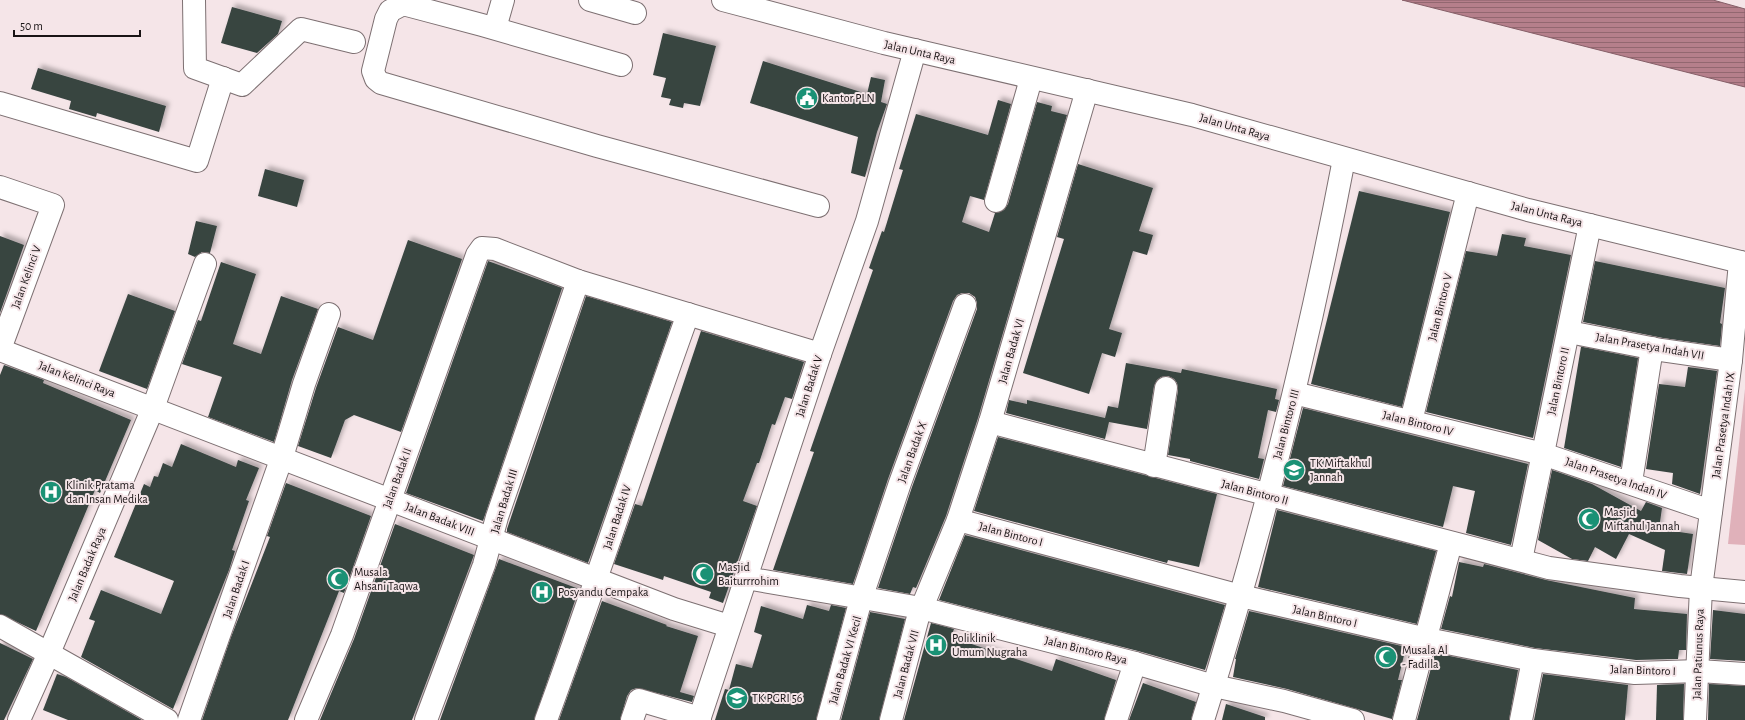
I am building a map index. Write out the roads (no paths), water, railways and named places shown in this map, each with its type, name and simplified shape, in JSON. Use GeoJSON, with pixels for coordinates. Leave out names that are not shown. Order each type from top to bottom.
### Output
{"type":"FeatureCollection","features":[{"type":"Feature","properties":{"kind":"street"},"geometry":{"type":"LineString","coordinates":[[194,0],[195,68],[242,85],[301,29],[354,42]]}},
{"type":"Feature","properties":{"kind":"street"},"geometry":{"type":"LineString","coordinates":[[495,28],[503,0]]}},
{"type":"Feature","properties":{"kind":"street"},"geometry":{"type":"LineString","coordinates":[[590,0],[635,13]]}},
{"type":"Feature","properties":{"kind":"street","name":"Jalan Unta Raya"},"geometry":{"type":"LineString","coordinates":[[724,0],[831,30],[1031,79],[1087,90],[1192,115],[1468,193],[1743,263]]}},
{"type":"Feature","properties":{"kind":"street"},"geometry":{"type":"LineString","coordinates":[[621,66],[495,28],[403,4],[396,6],[390,11],[386,19],[373,71],[374,75],[381,83],[598,146],[818,206]]}},
{"type":"Feature","properties":{"kind":"street","name":"Jalan Badak V"},"geometry":{"type":"LineString","coordinates":[[700,719],[729,626],[820,354],[867,221],[915,50]]}},
{"type":"Feature","properties":{"kind":"street"},"geometry":{"type":"LineString","coordinates":[[0,103],[197,161],[222,78]]}},
{"type":"Feature","properties":{"kind":"street"},"geometry":{"type":"LineString","coordinates":[[996,201],[1031,79]]}},
{"type":"Feature","properties":{"kind":"street","name":"Jalan Badak VI"},"geometry":{"type":"LineString","coordinates":[[921,608],[958,520],[990,422],[1087,90]]}},
{"type":"Feature","properties":{"kind":"street","name":"Jalan Bintoro III"},"geometry":{"type":"LineString","coordinates":[[1203,720],[1241,596],[1294,393],[1344,159]]}},
{"type":"Feature","properties":{"kind":"street","name":"Jalan Kelinci V"},"geometry":{"type":"LineString","coordinates":[[0,187],[53,205],[0,350]]}},
{"type":"Feature","properties":{"kind":"street","name":"Jalan Bintoro V"},"geometry":{"type":"LineString","coordinates":[[1411,421],[1468,193]]}},
{"type":"Feature","properties":{"kind":"street","name":"Jalan Bintoro II"},"geometry":{"type":"LineString","coordinates":[[1521,560],[1590,225]]}},
{"type":"Feature","properties":{"kind":"street","name":"Jalan Badak II"},"geometry":{"type":"LineString","coordinates":[[306,720],[342,635],[478,255],[485,247],[495,249],[578,281]]}},
{"type":"Feature","properties":{"kind":"street","name":"Jalan Prasetya Indah IX"},"geometry":{"type":"LineString","coordinates":[[1701,588],[1743,263]]}},
{"type":"Feature","properties":{"kind":"street"},"geometry":{"type":"LineString","coordinates":[[153,408],[206,264]]}},
{"type":"Feature","properties":{"kind":"street"},"geometry":{"type":"LineString","coordinates":[[578,281],[820,354]]}},
{"type":"Feature","properties":{"kind":"street","name":"Jalan Badak III"},"geometry":{"type":"LineString","coordinates":[[426,720],[484,565],[497,517],[578,281]]}},
{"type":"Feature","properties":{"kind":"street","name":"Jalan Badak X"},"geometry":{"type":"LineString","coordinates":[[861,599],[900,483],[965,305]]}},
{"type":"Feature","properties":{"kind":"street","name":"Jalan Badak I"},"geometry":{"type":"LineString","coordinates":[[189,720],[282,457],[304,384],[329,314]]}},
{"type":"Feature","properties":{"kind":"street","name":"Jalan Badak IV"},"geometry":{"type":"LineString","coordinates":[[546,720],[597,579],[640,448],[688,314]]}},
{"type":"Feature","properties":{"kind":"street","name":"Jalan Prasetya Indah VII"},"geometry":{"type":"LineString","coordinates":[[1569,332],[1652,348],[1731,360]]}},
{"type":"Feature","properties":{"kind":"street"},"geometry":{"type":"LineString","coordinates":[[1631,482],[1652,348]]}},
{"type":"Feature","properties":{"kind":"street","name":"Jalan Kelinci Raya"},"geometry":{"type":"LineString","coordinates":[[0,350],[153,408]]}},
{"type":"Feature","properties":{"kind":"street"},"geometry":{"type":"LineString","coordinates":[[1154,466],[1166,388]]}},
{"type":"Feature","properties":{"kind":"street","name":"Jalan Bintoro IV"},"geometry":{"type":"LineString","coordinates":[[1294,393],[1543,454]]}},
{"type":"Feature","properties":{"kind":"street","name":"Jalan Badak VIII"},"geometry":{"type":"LineString","coordinates":[[153,408],[674,609],[729,626]]}},
{"type":"Feature","properties":{"kind":"street","name":"Jalan Badak Raya"},"geometry":{"type":"LineString","coordinates":[[19,720],[153,408]]}},
{"type":"Feature","properties":{"kind":"street","name":"Jalan Bintoro II"},"geometry":{"type":"LineString","coordinates":[[990,422],[1549,568],[1701,588],[1745,592]]}},
{"type":"Feature","properties":{"kind":"street","name":"Jalan Prasetya Indah IV"},"geometry":{"type":"LineString","coordinates":[[1543,454],[1631,482],[1711,511]]}},
{"type":"Feature","properties":{"kind":"street","name":"Jalan Bintoro I"},"geometry":{"type":"LineString","coordinates":[[958,520],[1241,596],[1427,639],[1533,660],[1635,673],[1699,672],[1745,674]]}},
{"type":"Feature","properties":{"kind":"street"},"geometry":{"type":"LineString","coordinates":[[1404,720],[1427,639],[1451,543]]}},
{"type":"Feature","properties":{"kind":"street","name":"Jalan Bintoro Raya"},"geometry":{"type":"LineString","coordinates":[[746,578],[861,599],[921,608],[1135,663],[1214,686],[1297,713],[1353,720]]}},
{"type":"Feature","properties":{"kind":"street","name":"Jalan Patiunus Raya"},"geometry":{"type":"LineString","coordinates":[[1696,720],[1701,588]]}},
{"type":"Feature","properties":{"kind":"street","name":"Jalan Badak VI Kecil"},"geometry":{"type":"LineString","coordinates":[[828,720],[861,599]]}},
{"type":"Feature","properties":{"kind":"street","name":"Jalan Badak VII"},"geometry":{"type":"LineString","coordinates":[[891,720],[921,608]]}},
{"type":"Feature","properties":{"kind":"street"},"geometry":{"type":"LineString","coordinates":[[0,626],[167,720]]}},
{"type":"Feature","properties":{"kind":"street"},"geometry":{"type":"LineString","coordinates":[[1521,720],[1533,660]]}},
{"type":"Feature","properties":{"kind":"street"},"geometry":{"type":"LineString","coordinates":[[1116,720],[1135,663]]}},
{"type":"Feature","properties":{"kind":"street"},"geometry":{"type":"LineString","coordinates":[[636,710],[700,719]]}},
{"type":"Feature","properties":{"kind":"place","name":"Kantor PLN"},"geometry":{"type":"Point","coordinates":[807,98]}},
{"type":"Feature","properties":{"kind":"place","name":"TK Miftakhul Jannah"},"geometry":{"type":"Point","coordinates":[1294,470]}},
{"type":"Feature","properties":{"kind":"place","name":"Klinik Pratama dan Insan Medika"},"geometry":{"type":"Point","coordinates":[51,492]}},
{"type":"Feature","properties":{"kind":"place","name":"Masjid Miftahul Jannah"},"geometry":{"type":"Point","coordinates":[1589,519]}},
{"type":"Feature","properties":{"kind":"place","name":"Masjid Baiturrrohim"},"geometry":{"type":"Point","coordinates":[703,574]}},
{"type":"Feature","properties":{"kind":"place","name":"Musala Ahsani Taqwa"},"geometry":{"type":"Point","coordinates":[338,579]}},
{"type":"Feature","properties":{"kind":"place","name":"Posyandu Cempaka"},"geometry":{"type":"Point","coordinates":[542,592]}},
{"type":"Feature","properties":{"kind":"place","name":"Poliklinik Umum Nugraha"},"geometry":{"type":"Point","coordinates":[936,645]}},
{"type":"Feature","properties":{"kind":"place","name":"Musala Al - Fadilla"},"geometry":{"type":"Point","coordinates":[1386,657]}},
{"type":"Feature","properties":{"kind":"place","name":"TK PGRI 56"},"geometry":{"type":"Point","coordinates":[737,698]}}]}
